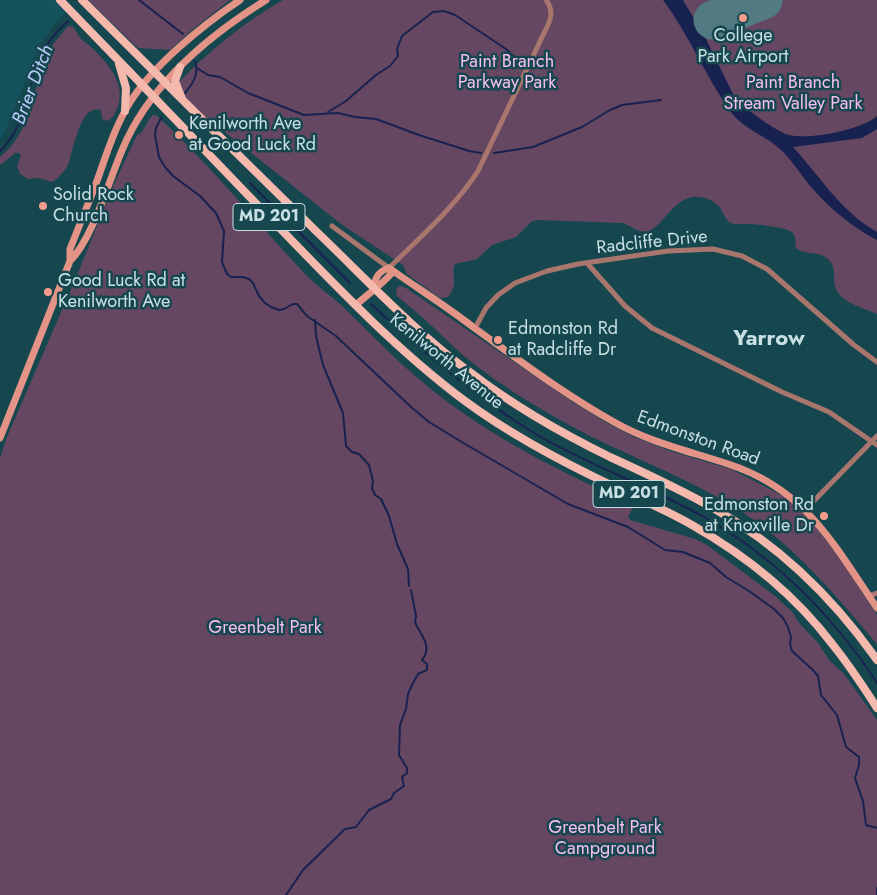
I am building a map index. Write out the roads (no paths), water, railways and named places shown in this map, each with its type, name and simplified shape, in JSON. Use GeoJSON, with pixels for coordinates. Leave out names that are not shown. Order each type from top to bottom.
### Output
{"type":"FeatureCollection","features":[{"type":"Feature","properties":{"kind":"main road","name":"Kenilworth Avenue"},"geometry":{"type":"LineString","coordinates":[[60,0],[356,305],[416,362],[489,418],[557,459],[693,526],[729,548],[796,603],[851,668],[877,708]]}},
{"type":"Feature","properties":{"kind":"main road","name":"Kenilworth Avenue"},"geometry":{"type":"LineString","coordinates":[[82,0],[164,84],[374,288],[441,350],[482,382],[523,409],[586,444],[713,508],[750,532],[790,562],[825,596],[877,660]]}},
{"type":"Feature","properties":{"kind":"main road"},"geometry":{"type":"LineString","coordinates":[[0,438],[70,261],[70,249],[106,153],[125,111],[142,86],[191,37],[240,0]]}},
{"type":"Feature","properties":{"kind":"main road"},"geometry":{"type":"LineString","coordinates":[[70,261],[78,253],[92,225],[133,125],[152,96],[209,41],[266,0]]}},
{"type":"Feature","properties":{"kind":"main road"},"geometry":{"type":"LineString","coordinates":[[117,60],[125,82],[125,111]]}},
{"type":"Feature","properties":{"kind":"main road"},"geometry":{"type":"LineString","coordinates":[[180,67],[175,81],[184,103]]}},
{"type":"Feature","properties":{"kind":"main road"},"geometry":{"type":"LineString","coordinates":[[356,305],[374,288],[375,278],[383,270],[389,268]]}},
{"type":"Feature","properties":{"kind":"main road","name":"Edmonston Road"},"geometry":{"type":"LineString","coordinates":[[389,268],[564,391],[616,423],[648,439],[749,472],[788,494],[806,509],[832,542],[877,608]]}},
{"type":"Feature","properties":{"kind":"street"},"geometry":{"type":"LineString","coordinates":[[389,268],[462,194],[478,172],[550,22],[551,10],[546,0]]}},
{"type":"Feature","properties":{"kind":"street","name":"Edmonston Road"},"geometry":{"type":"LineString","coordinates":[[332,226],[389,268]]}},
{"type":"Feature","properties":{"kind":"street","name":"Radcliffe Drive"},"geometry":{"type":"LineString","coordinates":[[475,328],[498,295],[515,283],[547,271],[587,263],[689,249],[713,249],[742,256],[768,269],[854,345],[877,362]]}},
{"type":"Feature","properties":{"kind":"street"},"geometry":{"type":"LineString","coordinates":[[587,263],[625,306],[652,328],[774,388],[828,412],[877,445]]}},
{"type":"Feature","properties":{"kind":"street"},"geometry":{"type":"LineString","coordinates":[[806,509],[877,436]]}},
{"type":"Feature","properties":{"kind":"street"},"geometry":{"type":"LineString","coordinates":[[869,596],[877,593]]}},
{"type":"Feature","properties":{"kind":"water"},"geometry":{"type":"Polygon","coordinates":[[[663,0],[683,0],[705,37],[735,98],[769,125],[783,133],[809,136],[834,133],[860,126],[877,116],[877,129],[862,138],[793,147],[842,204],[864,224],[877,232],[877,240],[839,215],[814,191],[792,161],[781,150],[735,117],[663,0]]]}},
{"type":"Feature","properties":{"kind":"waterway"},"geometry":{"type":"LineString","coordinates":[[139,0],[183,34]]}},
{"type":"Feature","properties":{"kind":"waterway"},"geometry":{"type":"LineString","coordinates":[[328,112],[346,101],[376,75],[390,66],[398,56],[397,49],[402,36],[433,12],[444,11],[455,15],[506,49],[524,67]]}},
{"type":"Feature","properties":{"kind":"waterway","name":"Brier Ditch"},"geometry":{"type":"LineString","coordinates":[[0,151],[16,130],[41,54],[53,36],[68,21]]}},
{"type":"Feature","properties":{"kind":"waterway"},"geometry":{"type":"LineString","coordinates":[[185,93],[195,78],[195,61]]}},
{"type":"Feature","properties":{"kind":"waterway"},"geometry":{"type":"LineString","coordinates":[[197,68],[208,75],[220,77],[248,93],[304,115],[338,113],[376,119],[419,135],[481,153]]}},
{"type":"Feature","properties":{"kind":"waterway"},"geometry":{"type":"LineString","coordinates":[[494,153],[533,147],[582,127],[622,105],[661,100]]}},
{"type":"Feature","properties":{"kind":"waterway"},"geometry":{"type":"LineString","coordinates":[[161,118],[155,135],[159,157],[173,176],[200,196],[216,213],[224,231],[222,262],[227,274],[231,277],[249,279],[259,296],[271,307],[279,310],[297,304],[307,316],[336,336],[411,407],[429,422],[460,441],[568,504],[628,527],[665,550],[683,552],[710,563],[726,577],[774,609],[783,618],[788,627],[792,651],[818,676],[821,695],[837,715],[846,747],[859,757],[855,778],[863,801],[866,825],[877,828]]}},
{"type":"Feature","properties":{"kind":"waterway"},"geometry":{"type":"LineString","coordinates":[[250,183],[350,283]]}},
{"type":"Feature","properties":{"kind":"waterway"},"geometry":{"type":"LineString","coordinates":[[371,304],[449,373],[512,419],[555,445],[662,495],[704,517],[754,550],[778,569],[822,612],[842,635],[877,683]]}},
{"type":"Feature","properties":{"kind":"waterway"},"geometry":{"type":"LineString","coordinates":[[315,320],[316,336],[323,365],[343,413],[346,446],[352,452],[359,454],[369,465],[373,481],[372,488],[375,495],[381,499],[389,516],[397,544],[408,569],[409,586]]}},
{"type":"Feature","properties":{"kind":"waterway"},"geometry":{"type":"LineString","coordinates":[[286,895],[303,870],[345,829],[356,827],[369,810],[391,799],[394,793],[404,786],[402,777],[407,773],[407,768],[399,755],[400,725],[412,685],[418,674],[427,670],[427,664],[422,660],[425,655],[426,646],[415,622],[416,616],[411,590]]}},
{"type":"Feature","properties":{"kind":"waterway"},"geometry":{"type":"LineString","coordinates":[[877,888],[877,895]]}},
{"type":"Feature","properties":{"kind":"place","name":"College Park Airport"},"geometry":{"type":"Point","coordinates":[743,18]}},
{"type":"Feature","properties":{"kind":"place","name":"Kenilworth Ave at Good Luck Rd"},"geometry":{"type":"Point","coordinates":[179,135]}},
{"type":"Feature","properties":{"kind":"place","name":"Solid Rock Church"},"geometry":{"type":"Point","coordinates":[43,206]}},
{"type":"Feature","properties":{"kind":"place","name":"Good Luck Rd at Kenilworth Ave"},"geometry":{"type":"Point","coordinates":[48,292]}},
{"type":"Feature","properties":{"kind":"place","name":"Edmonston Rd at Radcliffe Dr"},"geometry":{"type":"Point","coordinates":[498,340]}},
{"type":"Feature","properties":{"kind":"place","name":"Edmonston Rd at Knoxville Dr"},"geometry":{"type":"Point","coordinates":[824,516]}},
{"type":"Feature","properties":{"kind":"district","name":"Yarrow"},"geometry":{"type":"Point","coordinates":[769,340]}},
{"type":"Feature","properties":{"kind":"park label","name":"Paint Branch Parkway Park"},"geometry":{"type":"Point","coordinates":[507,73]}},
{"type":"Feature","properties":{"kind":"park label","name":"Paint Branch Stream Valley Park"},"geometry":{"type":"Point","coordinates":[793,94]}},
{"type":"Feature","properties":{"kind":"park label","name":"Greenbelt Park"},"geometry":{"type":"Point","coordinates":[265,629]}},
{"type":"Feature","properties":{"kind":"park label","name":"Greenbelt Park Campground"},"geometry":{"type":"Point","coordinates":[605,840]}}]}
